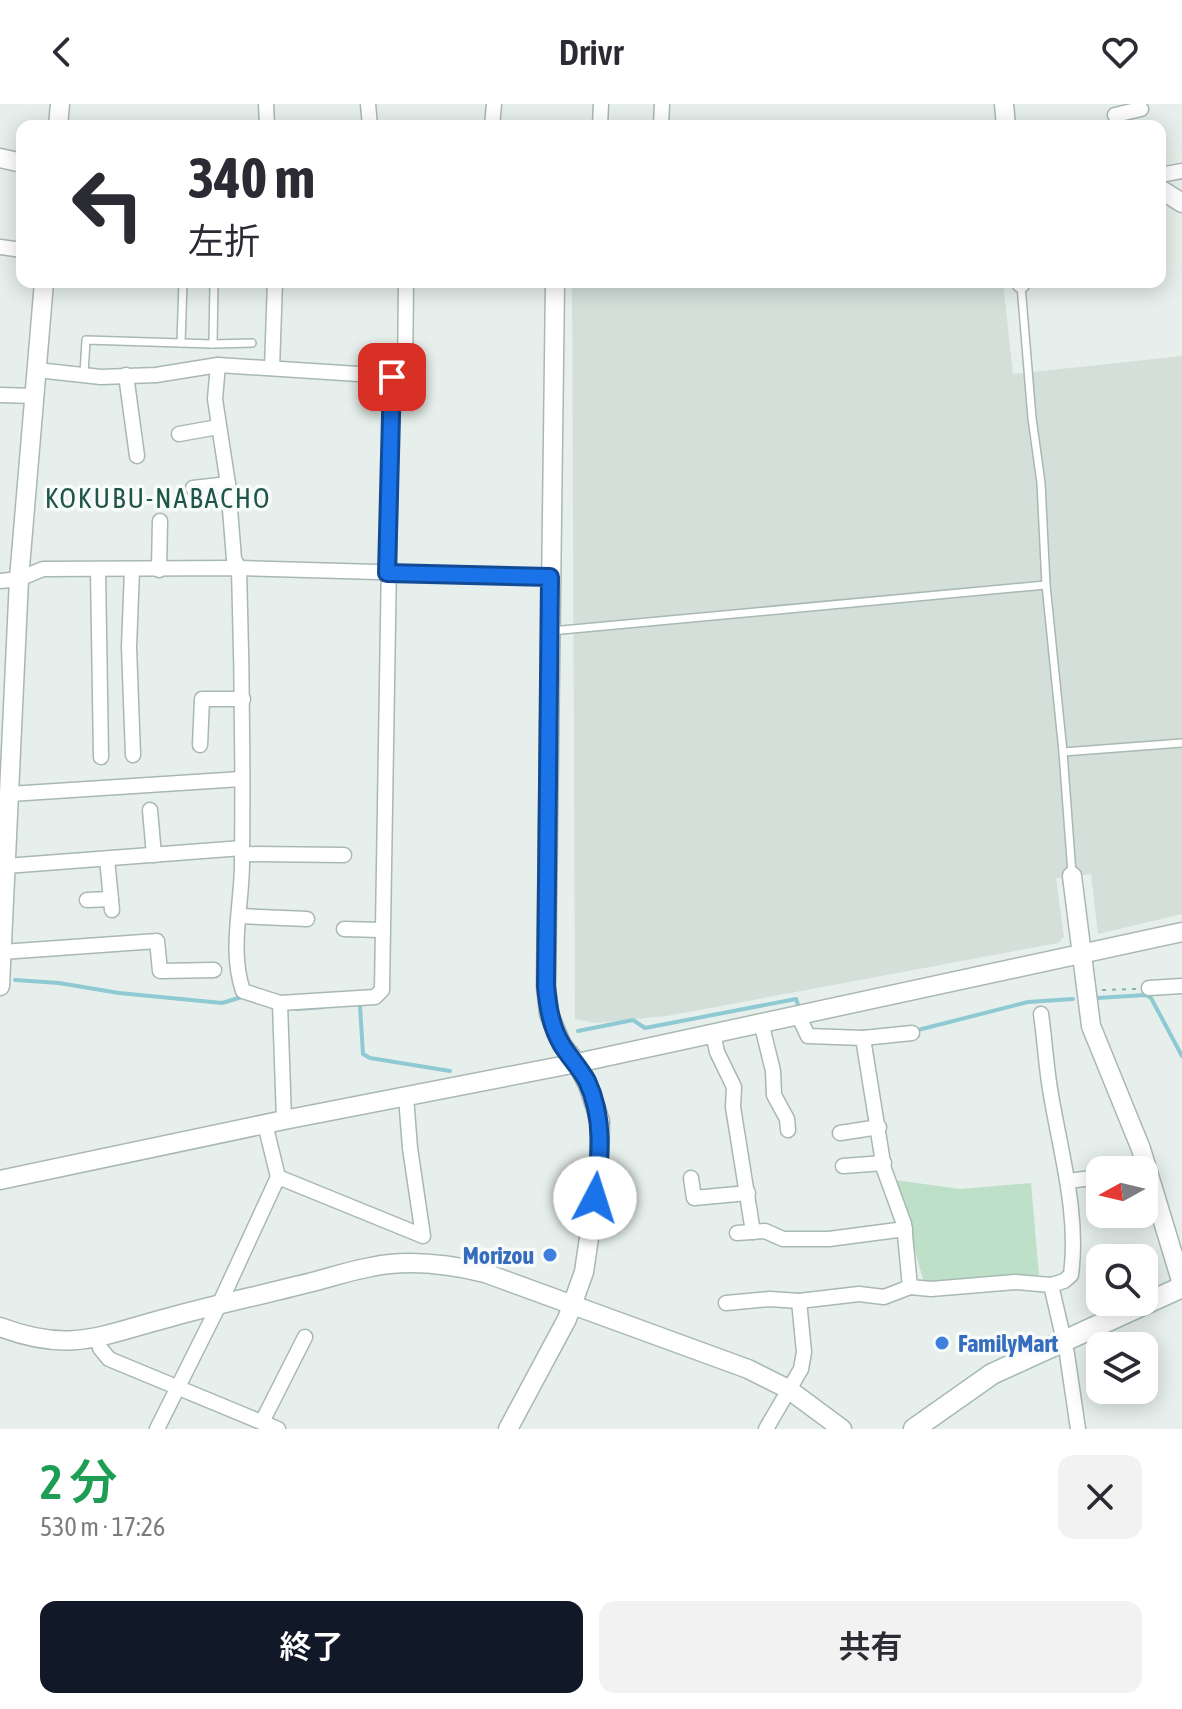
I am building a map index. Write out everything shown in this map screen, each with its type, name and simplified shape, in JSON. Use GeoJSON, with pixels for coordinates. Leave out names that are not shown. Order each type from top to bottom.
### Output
{"type":"FeatureCollection","features":[{"type":"Feature","properties":{"kind":"main road"},"geometry":{"type":"LineString","coordinates":[[914,1429],[992,1374],[1182,1285]]}},
{"type":"Feature","properties":{"kind":"street"},"geometry":{"type":"LineString","coordinates":[[1115,115],[1140,107]]}},
{"type":"Feature","properties":{"kind":"street"},"geometry":{"type":"LineString","coordinates":[[0,986],[19,579],[44,288]]}},
{"type":"Feature","properties":{"kind":"street"},"geometry":{"type":"LineString","coordinates":[[272,368],[275,288]]}},
{"type":"Feature","properties":{"kind":"street"},"geometry":{"type":"LineString","coordinates":[[37,370],[101,377],[156,375],[218,365],[405,377],[406,288]]}},
{"type":"Feature","properties":{"kind":"street"},"geometry":{"type":"LineString","coordinates":[[508,1429],[567,1319],[584,1272],[599,1169],[600,1121],[588,1085],[577,1063],[562,1045],[549,1014],[546,986],[555,288]]}},
{"type":"Feature","properties":{"kind":"street"},"geometry":{"type":"LineString","coordinates":[[218,365],[215,399],[228,484],[234,559],[239,568],[243,699],[242,851],[236,944],[243,991],[280,1006],[375,997],[382,990],[392,377]]}},
{"type":"Feature","properties":{"kind":"street"},"geometry":{"type":"LineString","coordinates":[[126,375],[137,456]]}},
{"type":"Feature","properties":{"kind":"street"},"geometry":{"type":"LineString","coordinates":[[0,395],[35,396]]}},
{"type":"Feature","properties":{"kind":"street"},"geometry":{"type":"LineString","coordinates":[[179,434],[218,427]]}},
{"type":"Feature","properties":{"kind":"street"},"geometry":{"type":"LineString","coordinates":[[193,488],[228,484]]}},
{"type":"Feature","properties":{"kind":"street"},"geometry":{"type":"LineString","coordinates":[[159,570],[160,521]]}},
{"type":"Feature","properties":{"kind":"street"},"geometry":{"type":"LineString","coordinates":[[0,581],[19,579],[43,569],[239,568],[550,577]]}},
{"type":"Feature","properties":{"kind":"street"},"geometry":{"type":"LineString","coordinates":[[98,570],[101,757]]}},
{"type":"Feature","properties":{"kind":"street"},"geometry":{"type":"LineString","coordinates":[[132,570],[129,647],[133,755]]}},
{"type":"Feature","properties":{"kind":"street"},"geometry":{"type":"LineString","coordinates":[[200,745],[202,699],[243,699]]}},
{"type":"Feature","properties":{"kind":"street"},"geometry":{"type":"LineString","coordinates":[[10,794],[241,779]]}},
{"type":"Feature","properties":{"kind":"street"},"geometry":{"type":"LineString","coordinates":[[150,810],[154,855]]}},
{"type":"Feature","properties":{"kind":"street"},"geometry":{"type":"LineString","coordinates":[[6,866],[242,851],[344,855]]}},
{"type":"Feature","properties":{"kind":"street"},"geometry":{"type":"LineString","coordinates":[[87,900],[111,904],[107,859]]}},
{"type":"Feature","properties":{"kind":"street"},"geometry":{"type":"LineString","coordinates":[[1072,876],[1091,1026],[1140,1156]]}},
{"type":"Feature","properties":{"kind":"street"},"geometry":{"type":"LineString","coordinates":[[239,916],[307,919]]}},
{"type":"Feature","properties":{"kind":"street"},"geometry":{"type":"LineString","coordinates":[[344,929],[382,930]]}},
{"type":"Feature","properties":{"kind":"street"},"geometry":{"type":"LineString","coordinates":[[0,1180],[577,1063],[1182,932]]}},
{"type":"Feature","properties":{"kind":"street"},"geometry":{"type":"LineString","coordinates":[[2,952],[157,941],[160,971],[214,970]]}},
{"type":"Feature","properties":{"kind":"street"},"geometry":{"type":"LineString","coordinates":[[1149,988],[1182,986]]}},
{"type":"Feature","properties":{"kind":"street"},"geometry":{"type":"LineString","coordinates":[[280,1006],[284,1120]]}},
{"type":"Feature","properties":{"kind":"street"},"geometry":{"type":"LineString","coordinates":[[726,1303],[770,1299],[799,1301],[859,1294],[884,1297],[910,1287],[931,1289],[1015,1282],[1051,1285],[1071,1275],[1073,1261],[1068,1181],[1051,1093],[1041,1014]]}},
{"type":"Feature","properties":{"kind":"street"},"geometry":{"type":"LineString","coordinates":[[798,1015],[808,1036],[863,1038],[912,1033]]}},
{"type":"Feature","properties":{"kind":"street"},"geometry":{"type":"LineString","coordinates":[[761,1022],[773,1071],[774,1095],[787,1119],[788,1130]]}},
{"type":"Feature","properties":{"kind":"street"},"geometry":{"type":"LineString","coordinates":[[713,1033],[717,1052],[734,1087],[733,1107],[753,1232]]}},
{"type":"Feature","properties":{"kind":"street"},"geometry":{"type":"LineString","coordinates":[[863,1038],[884,1163],[905,1229],[910,1287]]}},
{"type":"Feature","properties":{"kind":"street"},"geometry":{"type":"LineString","coordinates":[[278,1177],[423,1236],[406,1097]]}},
{"type":"Feature","properties":{"kind":"street"},"geometry":{"type":"LineString","coordinates":[[157,1429],[278,1177],[265,1124]]}},
{"type":"Feature","properties":{"kind":"street"},"geometry":{"type":"LineString","coordinates":[[840,1133],[879,1127]]}},
{"type":"Feature","properties":{"kind":"street"},"geometry":{"type":"LineString","coordinates":[[843,1166],[884,1163]]}},
{"type":"Feature","properties":{"kind":"street"},"geometry":{"type":"LineString","coordinates":[[691,1178],[694,1198],[748,1193]]}},
{"type":"Feature","properties":{"kind":"street"},"geometry":{"type":"LineString","coordinates":[[1068,1181],[1086,1179]]}},
{"type":"Feature","properties":{"kind":"street"},"geometry":{"type":"LineString","coordinates":[[1158,1209],[1182,1285]]}},
{"type":"Feature","properties":{"kind":"street"},"geometry":{"type":"LineString","coordinates":[[737,1233],[765,1231],[783,1239],[814,1239],[905,1229]]}},
{"type":"Feature","properties":{"kind":"street"},"geometry":{"type":"LineString","coordinates":[[0,1327],[31,1339],[54,1342],[98,1338],[372,1266],[419,1263],[456,1266],[485,1273],[748,1369],[788,1389],[842,1429]]}},
{"type":"Feature","properties":{"kind":"street"},"geometry":{"type":"LineString","coordinates":[[1051,1285],[1078,1429]]}},
{"type":"Feature","properties":{"kind":"street"},"geometry":{"type":"LineString","coordinates":[[766,1429],[801,1369],[799,1301]]}},
{"type":"Feature","properties":{"kind":"street"},"geometry":{"type":"LineString","coordinates":[[256,1424],[305,1337]]}},
{"type":"Feature","properties":{"kind":"street"},"geometry":{"type":"LineString","coordinates":[[98,1338],[100,1348],[109,1359],[256,1424],[278,1429]]}},
{"type":"Feature","properties":{"kind":"lane"},"geometry":{"type":"LineString","coordinates":[[181,343],[183,288]]}},
{"type":"Feature","properties":{"kind":"lane"},"geometry":{"type":"LineString","coordinates":[[213,344],[214,288]]}},
{"type":"Feature","properties":{"kind":"lane"},"geometry":{"type":"LineString","coordinates":[[1021,288],[1032,418],[1041,483],[1046,585],[1072,876]]}},
{"type":"Feature","properties":{"kind":"lane"},"geometry":{"type":"LineString","coordinates":[[84,374],[86,340],[252,343]]}},
{"type":"Feature","properties":{"kind":"lane"},"geometry":{"type":"LineString","coordinates":[[549,631],[1046,585]]}},
{"type":"Feature","properties":{"kind":"lane"},"geometry":{"type":"LineString","coordinates":[[1063,752],[1182,743]]}},
{"type":"Feature","properties":{"kind":"path"},"geometry":{"type":"LineString","coordinates":[[1085,991],[1149,988]]}},
{"type":"Feature","properties":{"kind":"shaded area"},"geometry":{"type":"Polygon","coordinates":[[[572,288],[1004,288],[1013,374],[1182,356],[1182,914],[1098,934],[1091,874],[1056,878],[1064,937],[1058,943],[667,1016],[595,1023],[575,1019],[572,288]]]}},
{"type":"Feature","properties":{"kind":"green space"},"geometry":{"type":"Polygon","coordinates":[[[895,1180],[960,1189],[1031,1183],[1039,1275],[924,1283],[895,1180]]]}},
{"type":"Feature","properties":{"kind":"waterway"},"geometry":{"type":"LineString","coordinates":[[15,980],[222,1003],[242,997]]}},
{"type":"Feature","properties":{"kind":"waterway"},"geometry":{"type":"LineString","coordinates":[[1097,998],[1146,995],[1151,998],[1182,1056]]}},
{"type":"Feature","properties":{"kind":"waterway"},"geometry":{"type":"LineString","coordinates":[[578,1031],[633,1020],[645,1028],[796,999],[798,1005]]}},
{"type":"Feature","properties":{"kind":"waterway"},"geometry":{"type":"LineString","coordinates":[[914,1031],[1028,1002],[1073,999]]}},
{"type":"Feature","properties":{"kind":"waterway"},"geometry":{"type":"LineString","coordinates":[[357,1003],[360,1006],[363,1054],[370,1058],[450,1071]]}},
{"type":"Feature","properties":{"kind":"waterway"},"geometry":{"type":"LineString","coordinates":[[297,1009],[324,1007]]}},
{"type":"Feature","properties":{"kind":"place","name":"Morizou"},"geometry":{"type":"Point","coordinates":[550,1255]}},
{"type":"Feature","properties":{"kind":"place","name":"FamilyMart"},"geometry":{"type":"Point","coordinates":[942,1343]}},
{"type":"Feature","properties":{"kind":"district","name":"KOKUBU-NABACHO"},"geometry":{"type":"Point","coordinates":[158,498]}},
{"type":"Feature","properties":{"kind":"route"},"geometry":{"type":"LineString","coordinates":[[392,377],[387,573],[550,577],[546,986],[549,1014],[562,1045],[577,1063],[588,1085],[600,1121],[595,1198]]}}]}
